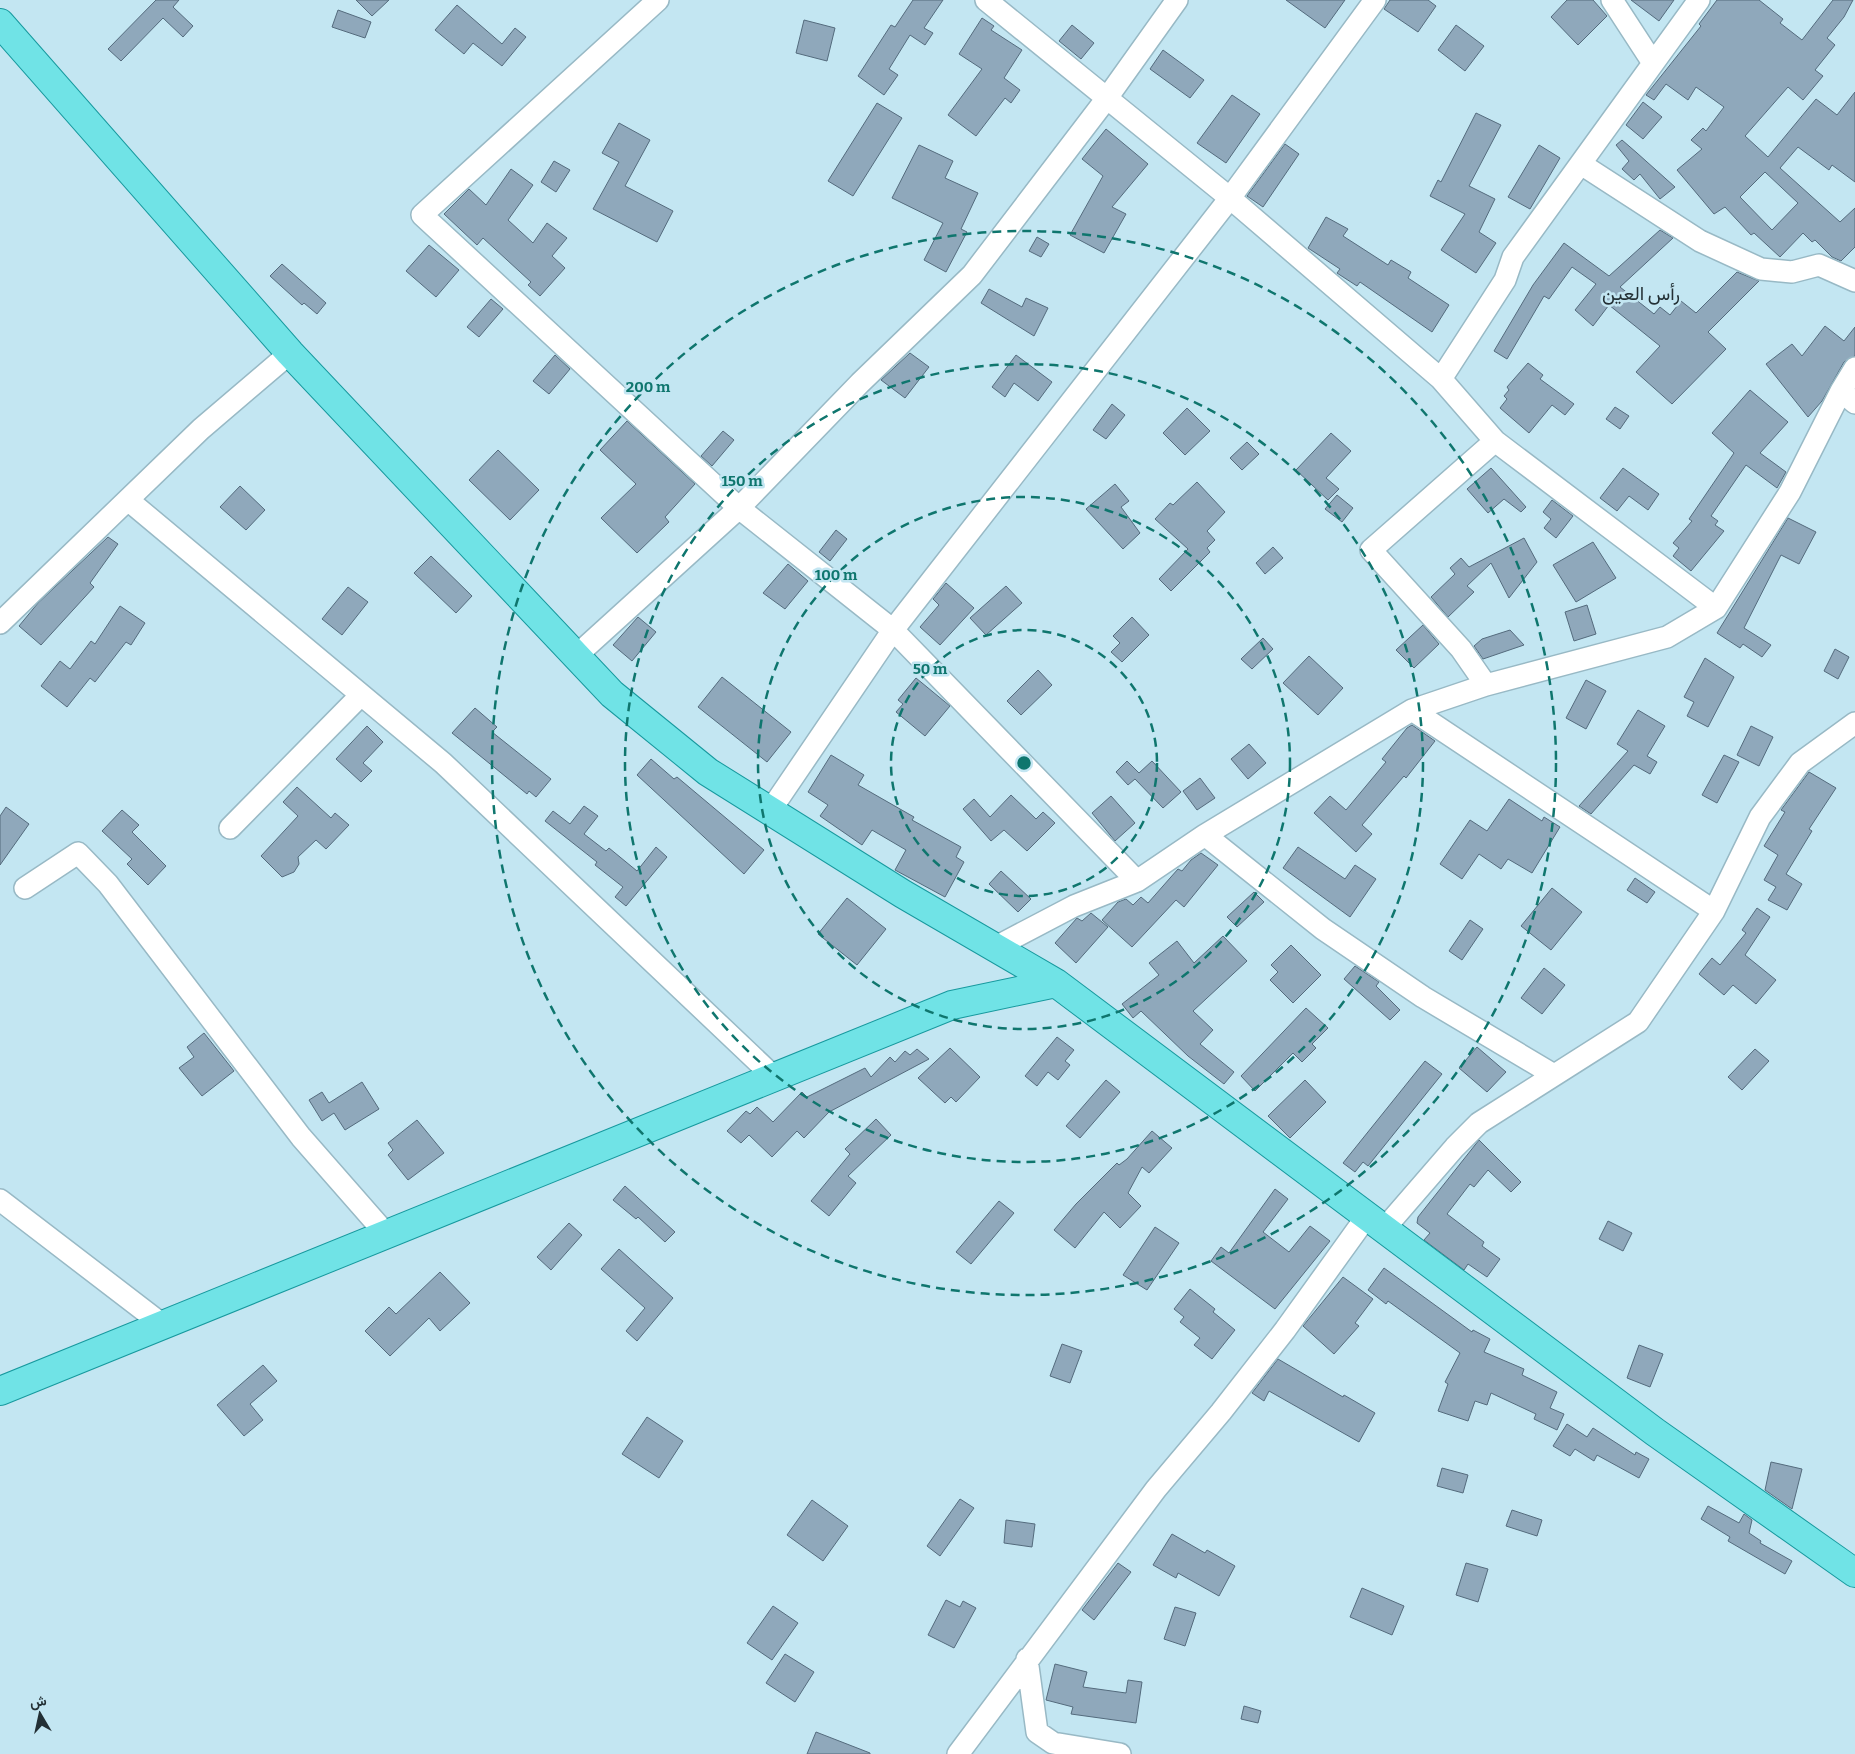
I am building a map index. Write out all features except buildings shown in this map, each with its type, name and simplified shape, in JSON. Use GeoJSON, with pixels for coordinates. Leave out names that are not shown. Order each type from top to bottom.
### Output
{"type":"FeatureCollection","features":[{"type":"Feature","properties":{"kind":"main road"},"geometry":{"type":"LineString","coordinates":[[0,23],[290,353],[612,694],[708,772],[903,894],[1056,983],[1655,1432],[1855,1572]]}},
{"type":"Feature","properties":{"kind":"main road"},"geometry":{"type":"LineString","coordinates":[[0,1391],[952,1005],[1056,983]]}},
{"type":"Feature","properties":{"kind":"street"},"geometry":{"type":"LineString","coordinates":[[658,0],[422,215],[739,508],[893,630],[1137,882]]}},
{"type":"Feature","properties":{"kind":"street"},"geometry":{"type":"LineString","coordinates":[[986,0],[1230,198],[1441,379],[1494,441],[1716,608]]}},
{"type":"Feature","properties":{"kind":"street"},"geometry":{"type":"LineString","coordinates":[[577,655],[739,508],[860,383],[972,275],[1107,98],[1177,0]]}},
{"type":"Feature","properties":{"kind":"street"},"geometry":{"type":"LineString","coordinates":[[770,811],[893,630],[1230,198],[1375,0]]}},
{"type":"Feature","properties":{"kind":"street"},"geometry":{"type":"LineString","coordinates":[[1612,0],[1653,63]]}},
{"type":"Feature","properties":{"kind":"street"},"geometry":{"type":"LineString","coordinates":[[1441,379],[1505,280],[1513,257],[1699,0]]}},
{"type":"Feature","properties":{"kind":"street"},"geometry":{"type":"LineString","coordinates":[[1581,164],[1700,241],[1761,269],[1792,272],[1819,265],[1855,281]]}},
{"type":"Feature","properties":{"kind":"street"},"geometry":{"type":"LineString","coordinates":[[0,623],[201,429],[290,353]]}},
{"type":"Feature","properties":{"kind":"street"},"geometry":{"type":"LineString","coordinates":[[994,948],[1074,906],[1137,882],[1205,836],[1412,710],[1486,685],[1667,637],[1716,608],[1848,397],[1855,368]]}},
{"type":"Feature","properties":{"kind":"street"},"geometry":{"type":"LineString","coordinates":[[1486,685],[1461,649],[1371,550],[1494,441]]}},
{"type":"Feature","properties":{"kind":"street"},"geometry":{"type":"LineString","coordinates":[[128,500],[443,763],[774,1077]]}},
{"type":"Feature","properties":{"kind":"street"},"geometry":{"type":"LineString","coordinates":[[230,828],[361,695]]}},
{"type":"Feature","properties":{"kind":"street"},"geometry":{"type":"LineString","coordinates":[[1412,710],[1714,911]]}},
{"type":"Feature","properties":{"kind":"street"},"geometry":{"type":"LineString","coordinates":[[958,1754],[1027,1659],[1156,1489],[1221,1412],[1279,1337],[1375,1223],[1479,1123],[1638,1022],[1714,911],[1760,817],[1800,763],[1855,723]]}},
{"type":"Feature","properties":{"kind":"street"},"geometry":{"type":"LineString","coordinates":[[1205,836],[1338,939],[1423,997],[1554,1075]]}},
{"type":"Feature","properties":{"kind":"street"},"geometry":{"type":"LineString","coordinates":[[25,888],[78,853],[108,884],[301,1137],[386,1234]]}},
{"type":"Feature","properties":{"kind":"street"},"geometry":{"type":"LineString","coordinates":[[0,1200],[163,1325]]}},
{"type":"Feature","properties":{"kind":"street"},"geometry":{"type":"LineString","coordinates":[[1027,1659],[1037,1732],[1053,1743],[1120,1754]]}},
{"type":"Feature","properties":{"kind":"district","name":"رأس العين"},"geometry":{"type":"Point","coordinates":[1641,293]}}]}
